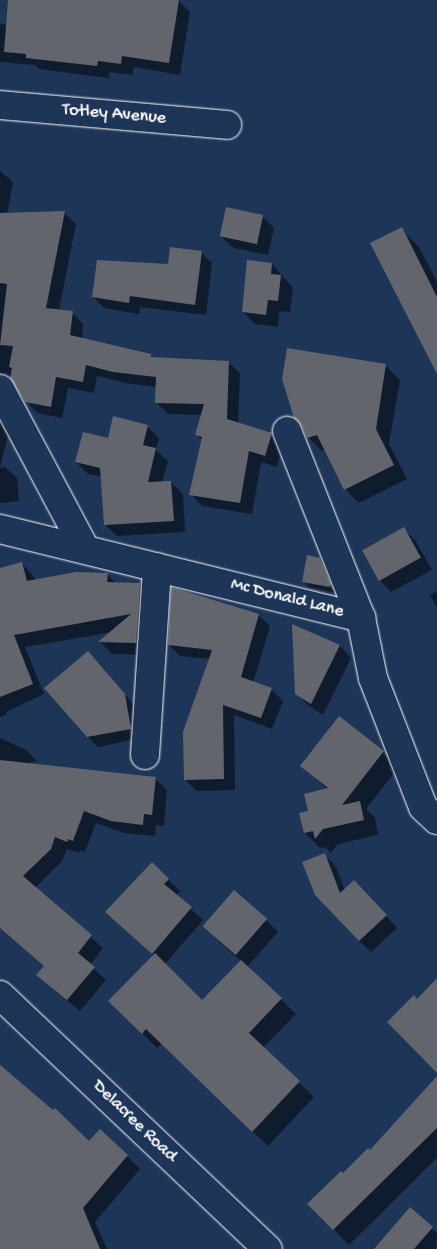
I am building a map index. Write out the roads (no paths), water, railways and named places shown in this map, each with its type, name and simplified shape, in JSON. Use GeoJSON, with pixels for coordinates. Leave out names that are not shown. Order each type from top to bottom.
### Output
{"type":"FeatureCollection","features":[{"type":"Feature","properties":{"kind":"street","name":"Totley Avenue"},"geometry":{"type":"LineString","coordinates":[[0,105],[227,125]]}},
{"type":"Feature","properties":{"kind":"street"},"geometry":{"type":"LineString","coordinates":[[0,389],[85,549]]}},
{"type":"Feature","properties":{"kind":"street"},"geometry":{"type":"LineString","coordinates":[[287,431],[361,618]]}},
{"type":"Feature","properties":{"kind":"street","name":"Mc Donald Lane"},"geometry":{"type":"LineString","coordinates":[[0,529],[361,618],[373,678],[423,807],[437,820]]}},
{"type":"Feature","properties":{"kind":"street"},"geometry":{"type":"LineString","coordinates":[[145,756],[157,567]]}},
{"type":"Feature","properties":{"kind":"street","name":"Delacree Road"},"geometry":{"type":"LineString","coordinates":[[0,995],[268,1249]]}}]}
